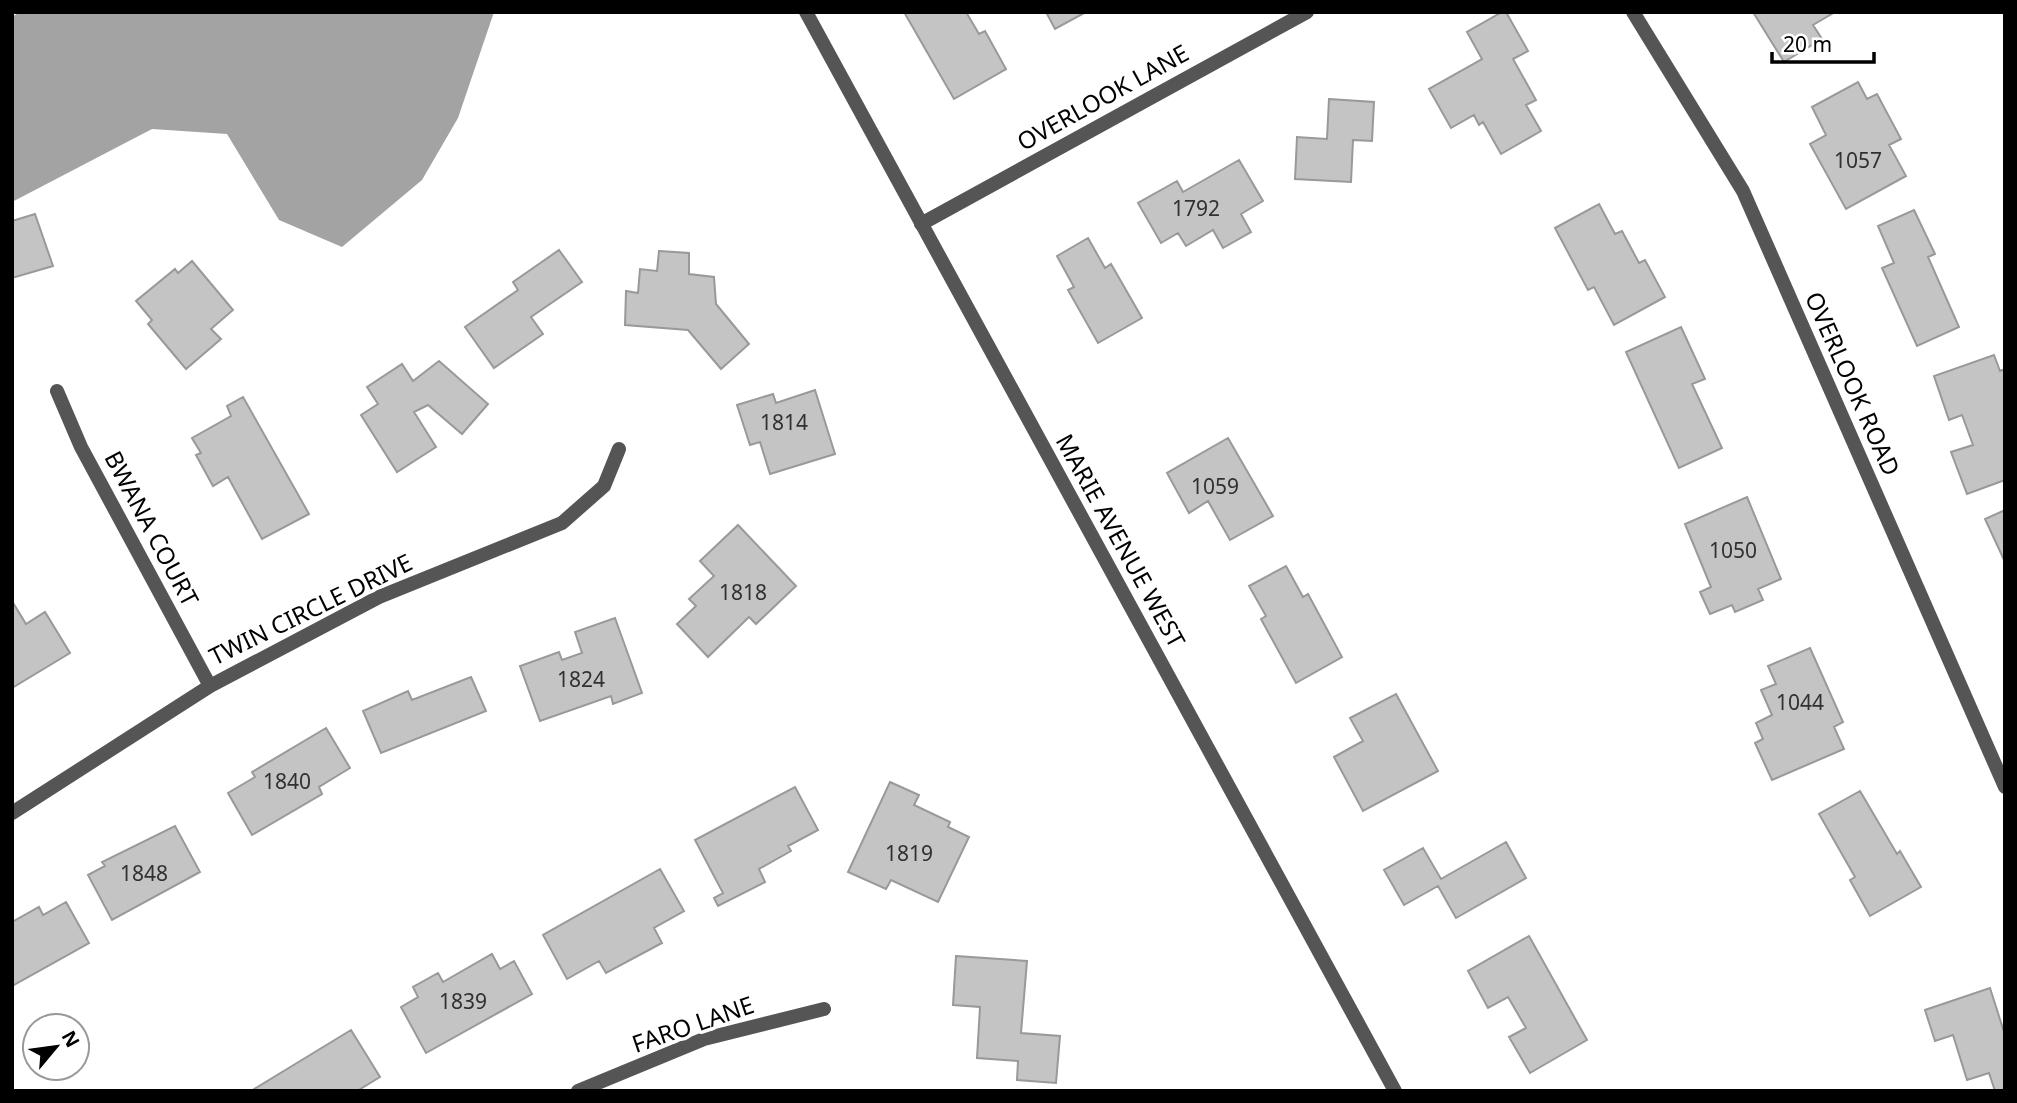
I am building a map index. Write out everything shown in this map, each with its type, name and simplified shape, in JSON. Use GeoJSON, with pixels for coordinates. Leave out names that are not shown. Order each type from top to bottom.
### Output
{"type":"FeatureCollection","features":[{"type":"Feature","properties":{"kind":"street","name":"MARIE AVENUE WEST"},"geometry":{"type":"LineString","coordinates":[[806,12],[1395,1091]]}},
{"type":"Feature","properties":{"kind":"street","name":"OVERLOOK LANE"},"geometry":{"type":"LineString","coordinates":[[921,224],[1307,12]]}},
{"type":"Feature","properties":{"kind":"street","name":"OVERLOOK ROAD"},"geometry":{"type":"LineString","coordinates":[[1633,12],[1743,191],[2005,787]]}},
{"type":"Feature","properties":{"kind":"street","name":"BWANA COURT"},"geometry":{"type":"LineString","coordinates":[[57,391],[81,447],[210,686]]}},
{"type":"Feature","properties":{"kind":"street","name":"TWIN CIRCLE DRIVE"},"geometry":{"type":"LineString","coordinates":[[12,813],[210,686],[379,597],[562,523],[604,486],[619,449]]}},
{"type":"Feature","properties":{"kind":"street","name":"FARO LANE"},"geometry":{"type":"LineString","coordinates":[[578,1091],[704,1039],[824,1009]]}},
{"type":"Feature","properties":{"kind":"shaded area"},"geometry":{"type":"Polygon","coordinates":[[[20,12],[494,12],[458,118],[422,180],[342,247],[279,220],[227,134],[152,129],[12,202],[12,17],[20,12]]]}},
{"type":"Feature","properties":{"kind":"building"},"geometry":{"type":"Polygon","coordinates":[[[904,12],[966,12],[979,34],[985,31],[1006,69],[954,99],[904,12]]]}},
{"type":"Feature","properties":{"kind":"building"},"geometry":{"type":"Polygon","coordinates":[[[1046,12],[1086,12],[1055,29],[1046,12]]]}},
{"type":"Feature","properties":{"kind":"building"},"geometry":{"type":"Polygon","coordinates":[[[1506,12],[1528,51],[1513,59],[1536,100],[1526,105],[1541,131],[1501,154],[1483,122],[1479,125],[1474,115],[1451,128],[1429,89],[1482,59],[1467,32],[1506,12]]]}},
{"type":"Feature","properties":{"kind":"building"},"geometry":{"type":"Polygon","coordinates":[[[1753,12],[1835,12],[1813,25],[1822,39],[1784,62],[1753,12]]]}},
{"type":"Feature","properties":{"kind":"building"},"geometry":{"type":"Polygon","coordinates":[[[1858,82],[1867,99],[1877,94],[1901,139],[1889,145],[1906,176],[1846,209],[1810,144],[1826,135],[1812,107],[1858,82]]]}},
{"type":"Feature","properties":{"kind":"building"},"geometry":{"type":"Polygon","coordinates":[[[1329,99],[1374,102],[1372,141],[1353,140],[1351,182],[1295,179],[1297,137],[1327,139],[1329,99]]]}},
{"type":"Feature","properties":{"kind":"building"},"geometry":{"type":"Polygon","coordinates":[[[1239,160],[1263,201],[1241,214],[1251,232],[1223,248],[1213,230],[1186,246],[1178,233],[1161,243],[1138,203],[1177,181],[1183,192],[1239,160]]]}},
{"type":"Feature","properties":{"kind":"building"},"geometry":{"type":"Polygon","coordinates":[[[1599,204],[1615,234],[1622,231],[1639,263],[1645,260],[1665,297],[1614,325],[1594,287],[1588,290],[1555,228],[1599,204]]]}},
{"type":"Feature","properties":{"kind":"building"},"geometry":{"type":"Polygon","coordinates":[[[1914,210],[1935,254],[1928,257],[1959,327],[1917,346],[1882,268],[1894,263],[1878,226],[1914,210]]]}},
{"type":"Feature","properties":{"kind":"building"},"geometry":{"type":"Polygon","coordinates":[[[35,214],[53,266],[12,278],[12,221],[35,214]]]}},
{"type":"Feature","properties":{"kind":"building"},"geometry":{"type":"Polygon","coordinates":[[[1088,238],[1105,268],[1111,264],[1142,318],[1098,343],[1068,290],[1074,287],[1057,256],[1088,238]]]}},
{"type":"Feature","properties":{"kind":"building"},"geometry":{"type":"Polygon","coordinates":[[[559,250],[582,282],[531,317],[543,334],[494,368],[465,327],[518,290],[513,282],[559,250]]]}},
{"type":"Feature","properties":{"kind":"building"},"geometry":{"type":"Polygon","coordinates":[[[659,251],[689,253],[689,274],[714,277],[716,304],[749,344],[721,369],[688,330],[625,325],[626,291],[638,293],[640,269],[657,271],[659,251]]]}},
{"type":"Feature","properties":{"kind":"building"},"geometry":{"type":"Polygon","coordinates":[[[192,261],[233,310],[211,329],[221,339],[186,369],[148,324],[152,320],[136,301],[175,269],[178,273],[192,261]]]}},
{"type":"Feature","properties":{"kind":"building"},"geometry":{"type":"Polygon","coordinates":[[[1681,327],[1705,379],[1692,384],[1722,448],[1679,468],[1626,352],[1681,327]]]}},
{"type":"Feature","properties":{"kind":"building"},"geometry":{"type":"Polygon","coordinates":[[[1994,355],[2000,371],[2005,369],[2005,480],[1967,494],[1951,452],[1973,445],[1962,415],[1949,420],[1934,376],[1994,355]]]}},
{"type":"Feature","properties":{"kind":"building"},"geometry":{"type":"Polygon","coordinates":[[[439,361],[488,404],[462,434],[428,405],[414,412],[436,447],[397,472],[361,415],[378,404],[367,387],[402,364],[413,381],[439,361]]]}},
{"type":"Feature","properties":{"kind":"building"},"geometry":{"type":"Polygon","coordinates":[[[815,390],[835,454],[770,474],[760,442],[750,445],[737,405],[773,394],[776,403],[815,390]]]}},
{"type":"Feature","properties":{"kind":"building"},"geometry":{"type":"Polygon","coordinates":[[[243,397],[309,514],[262,539],[228,477],[213,486],[196,455],[201,453],[192,438],[231,416],[227,406],[243,397]]]}},
{"type":"Feature","properties":{"kind":"building"},"geometry":{"type":"Polygon","coordinates":[[[1228,438],[1273,516],[1230,540],[1208,501],[1189,513],[1167,473],[1228,438]]]}},
{"type":"Feature","properties":{"kind":"building"},"geometry":{"type":"Polygon","coordinates":[[[1747,497],[1781,579],[1758,589],[1763,600],[1735,612],[1732,605],[1710,614],[1700,592],[1711,587],[1685,524],[1747,497]]]}},
{"type":"Feature","properties":{"kind":"building"},"geometry":{"type":"Polygon","coordinates":[[[2005,510],[2005,562],[1985,519],[2005,510]]]}},
{"type":"Feature","properties":{"kind":"building"},"geometry":{"type":"Polygon","coordinates":[[[738,525],[796,586],[756,624],[749,617],[708,657],[677,624],[696,606],[689,599],[714,576],[700,561],[738,525]]]}},
{"type":"Feature","properties":{"kind":"building"},"geometry":{"type":"Polygon","coordinates":[[[1286,566],[1303,597],[1308,594],[1342,657],[1296,683],[1261,619],[1266,616],[1249,586],[1286,566]]]}},
{"type":"Feature","properties":{"kind":"building"},"geometry":{"type":"Polygon","coordinates":[[[12,601],[26,624],[45,612],[70,653],[12,688],[12,601]]]}},
{"type":"Feature","properties":{"kind":"building"},"geometry":{"type":"Polygon","coordinates":[[[615,618],[642,693],[613,704],[611,696],[540,721],[520,666],[559,652],[562,660],[582,653],[575,632],[615,618]]]}},
{"type":"Feature","properties":{"kind":"building"},"geometry":{"type":"Polygon","coordinates":[[[1810,648],[1843,722],[1834,727],[1844,749],[1772,780],[1755,743],[1763,739],[1756,723],[1772,715],[1761,690],[1776,684],[1768,666],[1810,648]]]}},
{"type":"Feature","properties":{"kind":"building"},"geometry":{"type":"Polygon","coordinates":[[[471,677],[486,711],[381,753],[363,711],[408,691],[412,700],[471,677]]]}},
{"type":"Feature","properties":{"kind":"building"},"geometry":{"type":"Polygon","coordinates":[[[1396,694],[1438,771],[1363,811],[1334,757],[1363,741],[1350,718],[1396,694]]]}},
{"type":"Feature","properties":{"kind":"building"},"geometry":{"type":"Polygon","coordinates":[[[326,728],[350,768],[319,787],[322,794],[252,835],[228,793],[255,777],[252,772],[326,728]]]}},
{"type":"Feature","properties":{"kind":"building"},"geometry":{"type":"Polygon","coordinates":[[[890,782],[919,795],[914,805],[950,822],[948,827],[969,837],[938,902],[891,880],[886,889],[848,872],[890,782]]]}},
{"type":"Feature","properties":{"kind":"building"},"geometry":{"type":"Polygon","coordinates":[[[795,787],[818,830],[788,846],[791,851],[759,869],[765,882],[718,906],[714,898],[723,893],[695,840],[795,787]]]}},
{"type":"Feature","properties":{"kind":"building"},"geometry":{"type":"Polygon","coordinates":[[[1860,791],[1897,854],[1900,851],[1921,887],[1870,916],[1850,880],[1855,877],[1819,814],[1860,791]]]}},
{"type":"Feature","properties":{"kind":"building"},"geometry":{"type":"Polygon","coordinates":[[[175,826],[200,872],[112,920],[88,875],[105,866],[102,862],[175,826]]]}},
{"type":"Feature","properties":{"kind":"building"},"geometry":{"type":"Polygon","coordinates":[[[1506,842],[1526,878],[1456,918],[1438,886],[1404,905],[1384,870],[1423,848],[1441,879],[1506,842]]]}},
{"type":"Feature","properties":{"kind":"building"},"geometry":{"type":"Polygon","coordinates":[[[660,869],[684,911],[654,928],[662,943],[606,973],[599,961],[567,979],[543,935],[660,869]]]}},
{"type":"Feature","properties":{"kind":"building"},"geometry":{"type":"Polygon","coordinates":[[[66,902],[89,943],[12,986],[12,922],[39,907],[43,915],[66,902]]]}},
{"type":"Feature","properties":{"kind":"building"},"geometry":{"type":"Polygon","coordinates":[[[1529,936],[1587,1040],[1530,1073],[1509,1037],[1526,1028],[1508,997],[1488,1008],[1468,971],[1529,936]]]}},
{"type":"Feature","properties":{"kind":"building"},"geometry":{"type":"Polygon","coordinates":[[[492,954],[500,969],[514,961],[532,994],[426,1053],[401,1007],[418,997],[413,987],[438,973],[443,982],[492,954]]]}},
{"type":"Feature","properties":{"kind":"building"},"geometry":{"type":"Polygon","coordinates":[[[956,956],[1027,961],[1021,1033],[1060,1036],[1056,1083],[1017,1080],[1018,1061],[977,1058],[980,1007],[953,1005],[956,956]]]}},
{"type":"Feature","properties":{"kind":"building"},"geometry":{"type":"Polygon","coordinates":[[[1990,988],[2005,1035],[2005,1089],[1999,1091],[1995,1091],[1989,1073],[1967,1080],[1953,1035],[1935,1041],[1925,1010],[1990,988]]]}},
{"type":"Feature","properties":{"kind":"building"},"geometry":{"type":"Polygon","coordinates":[[[351,1030],[380,1077],[357,1091],[251,1091],[351,1030]]]}}]}
